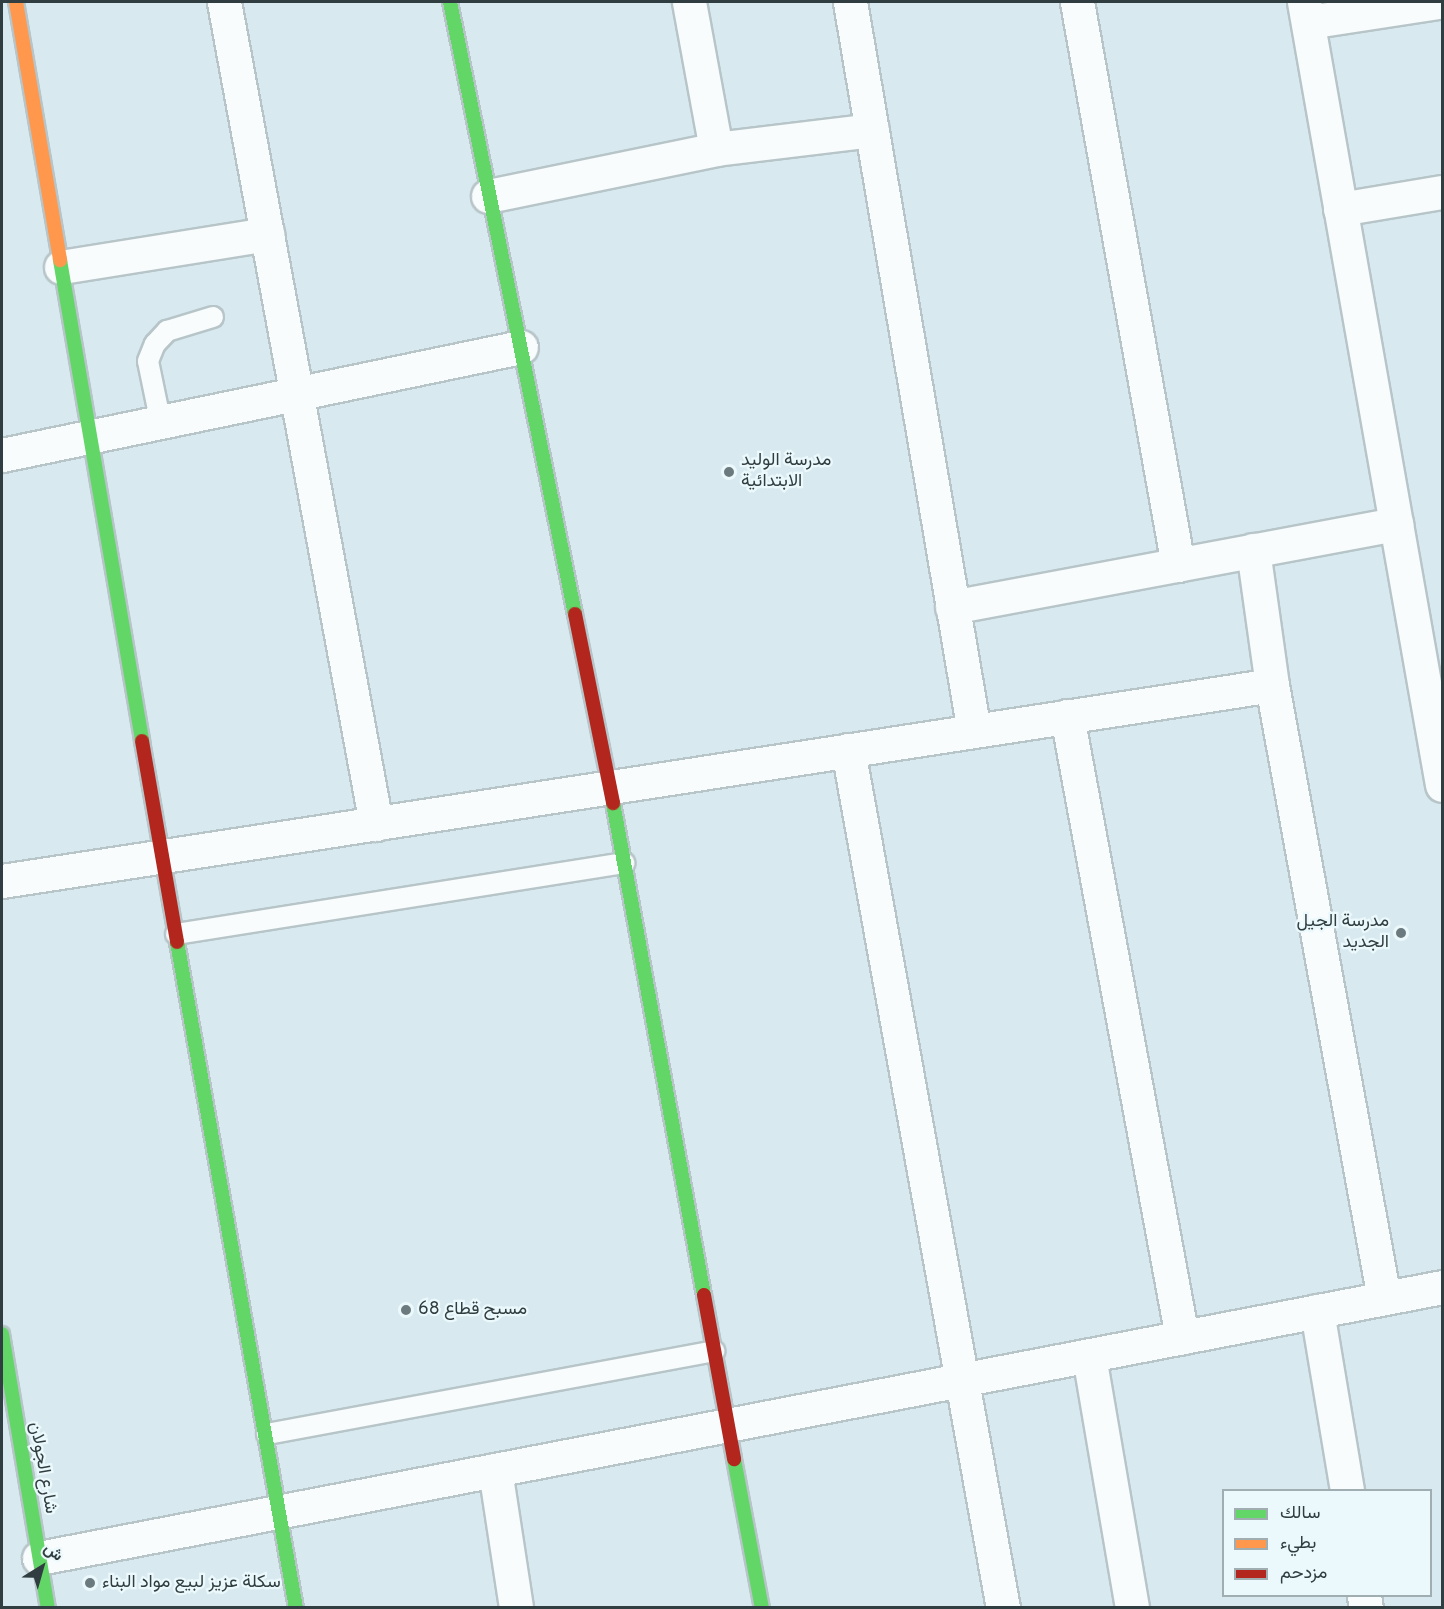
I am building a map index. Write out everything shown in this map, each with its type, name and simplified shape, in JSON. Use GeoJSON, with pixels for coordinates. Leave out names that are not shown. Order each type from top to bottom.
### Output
{"type":"FeatureCollection","features":[{"type":"Feature","properties":{"kind":"street"},"geometry":{"type":"LineString","coordinates":[[16,2],[162,857],[297,1608]]}},
{"type":"Feature","properties":{"kind":"street"},"geometry":{"type":"LineString","coordinates":[[224,2],[376,824]]}},
{"type":"Feature","properties":{"kind":"street"},"geometry":{"type":"LineString","coordinates":[[450,2],[610,787],[762,1608]]}},
{"type":"Feature","properties":{"kind":"street"},"geometry":{"type":"LineString","coordinates":[[689,2],[716,149]]}},
{"type":"Feature","properties":{"kind":"street"},"geometry":{"type":"LineString","coordinates":[[850,2],[974,731]]}},
{"type":"Feature","properties":{"kind":"street"},"geometry":{"type":"LineString","coordinates":[[1077,2],[1178,565]]}},
{"type":"Feature","properties":{"kind":"street"},"geometry":{"type":"LineString","coordinates":[[1438,2],[1306,12],[1442,781]]}},
{"type":"Feature","properties":{"kind":"street"},"geometry":{"type":"LineString","coordinates":[[488,196],[716,149],[872,130]]}},
{"type":"Feature","properties":{"kind":"street"},"geometry":{"type":"LineString","coordinates":[[1340,209],[1443,192]]}},
{"type":"Feature","properties":{"kind":"street"},"geometry":{"type":"LineString","coordinates":[[61,267],[267,234]]}},
{"type":"Feature","properties":{"kind":"street"},"geometry":{"type":"LineString","coordinates":[[2,455],[161,424],[521,347]]}},
{"type":"Feature","properties":{"kind":"street"},"geometry":{"type":"LineString","coordinates":[[952,607],[1396,524]]}},
{"type":"Feature","properties":{"kind":"street"},"geometry":{"type":"LineString","coordinates":[[1253,550],[1272,685],[1384,1298]]}},
{"type":"Feature","properties":{"kind":"street"},"geometry":{"type":"LineString","coordinates":[[2,881],[1272,685]]}},
{"type":"Feature","properties":{"kind":"street"},"geometry":{"type":"LineString","coordinates":[[1067,716],[1182,1337]]}},
{"type":"Feature","properties":{"kind":"street"},"geometry":{"type":"LineString","coordinates":[[848,750],[1003,1608]]}},
{"type":"Feature","properties":{"kind":"street"},"geometry":{"type":"LineString","coordinates":[[39,1558],[1443,1287]]}},
{"type":"Feature","properties":{"kind":"street"},"geometry":{"type":"LineString","coordinates":[[1317,1311],[1347,1489]]}},
{"type":"Feature","properties":{"kind":"street","name":"شارع الجولان"},"geometry":{"type":"LineString","coordinates":[[2,1334],[48,1608]]}},
{"type":"Feature","properties":{"kind":"street"},"geometry":{"type":"LineString","coordinates":[[1089,1356],[1132,1608]]}},
{"type":"Feature","properties":{"kind":"street"},"geometry":{"type":"LineString","coordinates":[[495,1470],[516,1608]]}},
{"type":"Feature","properties":{"kind":"lane"},"geometry":{"type":"LineString","coordinates":[[161,424],[148,361],[155,344],[167,331],[213,317]]}},
{"type":"Feature","properties":{"kind":"lane"},"geometry":{"type":"LineString","coordinates":[[176,934],[624,863]]}},
{"type":"Feature","properties":{"kind":"lane"},"geometry":{"type":"LineString","coordinates":[[267,1434],[714,1351]]}},
{"type":"Feature","properties":{"kind":"traffic: fast"},"geometry":{"type":"LineString","coordinates":[[450,2],[575,614]]}},
{"type":"Feature","properties":{"kind":"traffic: fast"},"geometry":{"type":"LineString","coordinates":[[60,260],[142,741]]}},
{"type":"Feature","properties":{"kind":"traffic: fast"},"geometry":{"type":"LineString","coordinates":[[613,803],[704,1295]]}},
{"type":"Feature","properties":{"kind":"traffic: fast"},"geometry":{"type":"LineString","coordinates":[[177,942],[296,1608]]}},
{"type":"Feature","properties":{"kind":"traffic: fast"},"geometry":{"type":"LineString","coordinates":[[2,1334],[48,1608]]}},
{"type":"Feature","properties":{"kind":"traffic: fast"},"geometry":{"type":"LineString","coordinates":[[734,1459],[762,1608]]}},
{"type":"Feature","properties":{"kind":"traffic: slow"},"geometry":{"type":"LineString","coordinates":[[16,2],[60,260]]}},
{"type":"Feature","properties":{"kind":"traffic: jam"},"geometry":{"type":"LineString","coordinates":[[575,614],[613,803]]}},
{"type":"Feature","properties":{"kind":"traffic: jam"},"geometry":{"type":"LineString","coordinates":[[142,741],[177,942]]}},
{"type":"Feature","properties":{"kind":"traffic: jam"},"geometry":{"type":"LineString","coordinates":[[704,1295],[734,1459]]}},
{"type":"Feature","properties":{"kind":"place","name":"مدرسة الوليد الابتدائية"},"geometry":{"type":"Point","coordinates":[729,472]}},
{"type":"Feature","properties":{"kind":"place","name":"مدرسة الجيل الجديد"},"geometry":{"type":"Point","coordinates":[1401,933]}},
{"type":"Feature","properties":{"kind":"place","name":"مسبح قطاع 68"},"geometry":{"type":"Point","coordinates":[406,1310]}},
{"type":"Feature","properties":{"kind":"place","name":"سكلة عزيز لبيع مواد البناء"},"geometry":{"type":"Point","coordinates":[90,1583]}}]}
